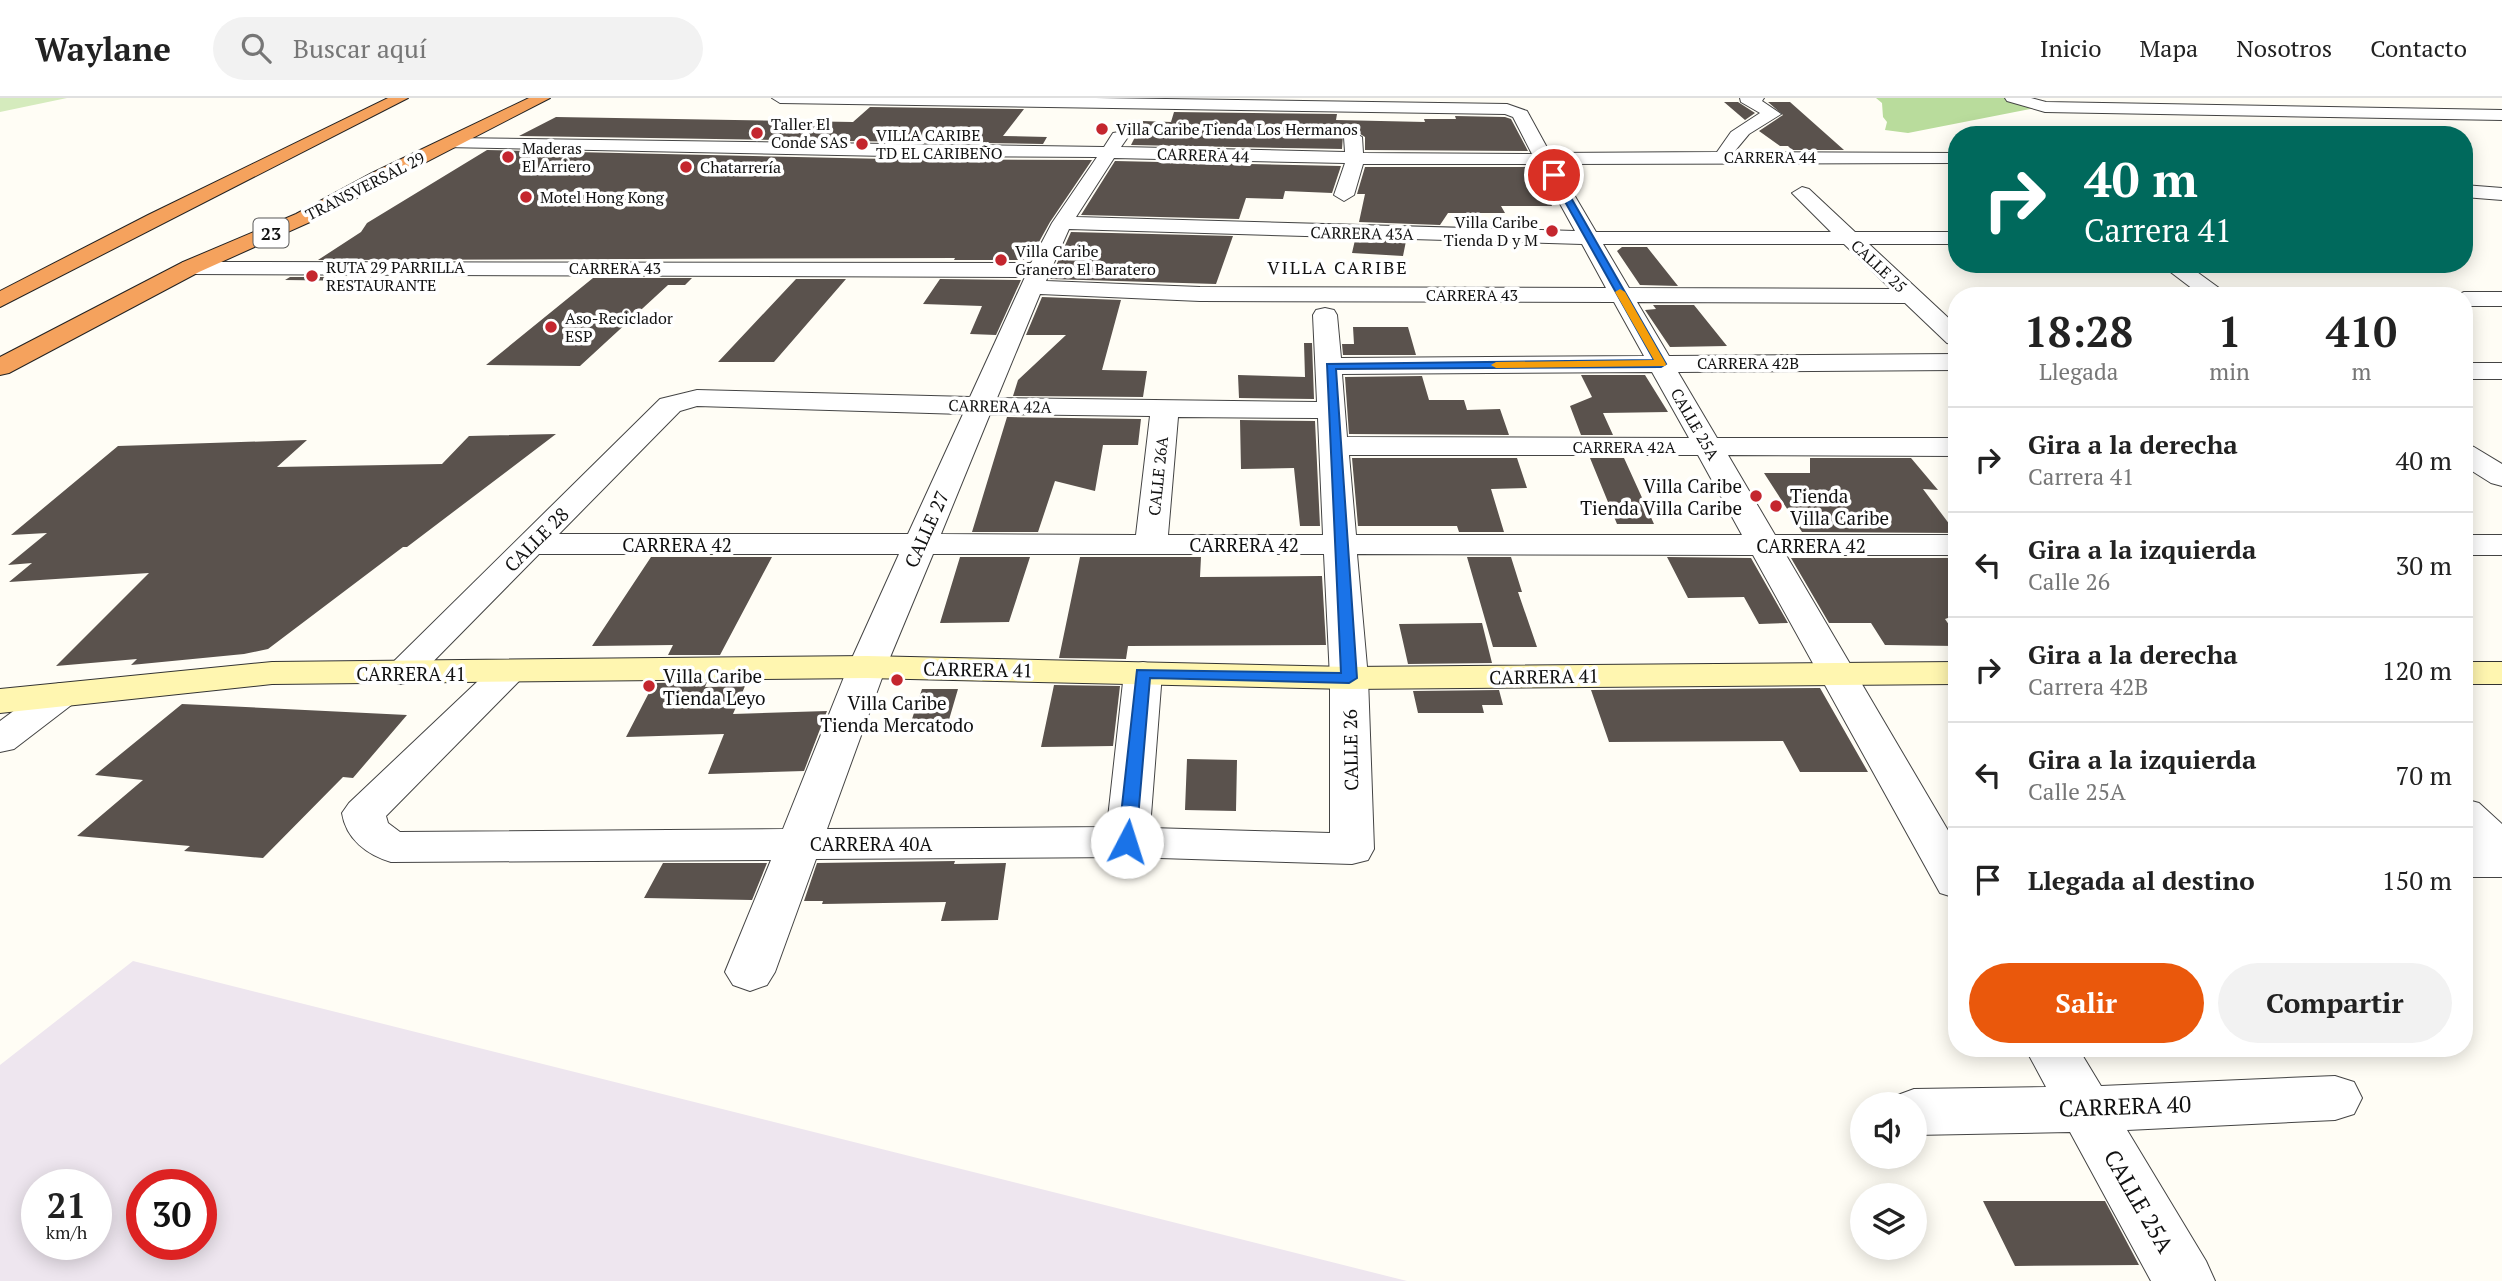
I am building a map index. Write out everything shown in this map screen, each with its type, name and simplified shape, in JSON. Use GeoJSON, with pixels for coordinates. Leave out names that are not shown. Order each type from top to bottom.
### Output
{"type":"FeatureCollection","features":[{"type":"Feature","properties":{"kind":"highway"},"geometry":{"type":"LineString","coordinates":[[0,300],[155,219],[400,98]]}},
{"type":"Feature","properties":{"kind":"highway","name":"TRANSVERSAL 29"},"geometry":{"type":"LineString","coordinates":[[0,367],[191,267],[303,218],[542,98]]}},
{"type":"Feature","properties":{"kind":"street","name":"CALLE 25A"},"geometry":{"type":"LineString","coordinates":[[780,98],[1507,109],[1521,114],[1837,673],[1948,859]]}},
{"type":"Feature","properties":{"kind":"street"},"geometry":{"type":"LineString","coordinates":[[1723,157],[1726,149],[1748,125],[1773,114],[1747,99],[1756,98]]}},
{"type":"Feature","properties":{"kind":"street"},"geometry":{"type":"LineString","coordinates":[[2013,98],[2045,107],[2502,116]]}},
{"type":"Feature","properties":{"kind":"street"},"geometry":{"type":"LineString","coordinates":[[2262,98],[2321,126]]}},
{"type":"Feature","properties":{"kind":"street"},"geometry":{"type":"LineString","coordinates":[[923,117],[941,99]]}},
{"type":"Feature","properties":{"kind":"street","name":"CALLE 27"},"geometry":{"type":"LineString","coordinates":[[750,972],[867,667],[1036,278],[1062,223],[1107,152],[1133,117],[1137,104]]}},
{"type":"Feature","properties":{"kind":"street"},"geometry":{"type":"LineString","coordinates":[[1344,195],[1355,159],[1351,107]]}},
{"type":"Feature","properties":{"kind":"street"},"geometry":{"type":"LineString","coordinates":[[888,151],[905,134]]}},
{"type":"Feature","properties":{"kind":"street","name":"CARRERA 44"},"geometry":{"type":"LineString","coordinates":[[450,143],[1107,152],[1355,159],[1948,158]]}},
{"type":"Feature","properties":{"kind":"street"},"geometry":{"type":"LineString","coordinates":[[2473,192],[2502,194]]}},
{"type":"Feature","properties":{"kind":"street","name":"CALLE 25"},"geometry":{"type":"LineString","coordinates":[[1802,193],[1948,330]]}},
{"type":"Feature","properties":{"kind":"street","name":"CARRERA 43A"},"geometry":{"type":"LineString","coordinates":[[1062,223],[1589,238],[1948,238]]}},
{"type":"Feature","properties":{"kind":"street","name":"CARRERA 43"},"geometry":{"type":"LineString","coordinates":[[191,267],[1036,278],[1200,294],[1912,296]]}},
{"type":"Feature","properties":{"kind":"street"},"geometry":{"type":"LineString","coordinates":[[2184,273],[2205,287]]}},
{"type":"Feature","properties":{"kind":"street"},"geometry":{"type":"LineString","coordinates":[[2473,299],[2502,299]]}},
{"type":"Feature","properties":{"kind":"street","name":"CALLE 26"},"geometry":{"type":"LineString","coordinates":[[1325,315],[1331,366],[1331,410],[1349,678],[1352,849]]}},
{"type":"Feature","properties":{"kind":"street","name":"CARRERA 42B"},"geometry":{"type":"LineString","coordinates":[[1331,366],[1948,362]]}},
{"type":"Feature","properties":{"kind":"street"},"geometry":{"type":"LineString","coordinates":[[2473,371],[2502,371]]}},
{"type":"Feature","properties":{"kind":"street","name":"CARRERA 42A"},"geometry":{"type":"LineString","coordinates":[[670,405],[697,398],[981,406],[1331,410]]}},
{"type":"Feature","properties":{"kind":"street","name":"CALLE 28"},"geometry":{"type":"LineString","coordinates":[[401,673],[670,405]]}},
{"type":"Feature","properties":{"kind":"street","name":"CALLE 26A"},"geometry":{"type":"LineString","coordinates":[[1151,544],[1165,408]]}},
{"type":"Feature","properties":{"kind":"street","name":"CARRERA 42A"},"geometry":{"type":"LineString","coordinates":[[1334,446],[1948,447]]}},
{"type":"Feature","properties":{"kind":"street"},"geometry":{"type":"LineString","coordinates":[[2473,450],[2502,448]]}},
{"type":"Feature","properties":{"kind":"street"},"geometry":{"type":"LineString","coordinates":[[2473,456],[2502,477]]}},
{"type":"Feature","properties":{"kind":"street","name":"CARRERA 42"},"geometry":{"type":"LineString","coordinates":[[531,544],[1948,545]]}},
{"type":"Feature","properties":{"kind":"street"},"geometry":{"type":"LineString","coordinates":[[2473,545],[2502,545]]}},
{"type":"Feature","properties":{"kind":"street","name":"CARRERA 41"},"geometry":{"type":"LineString","coordinates":[[0,701],[272,673],[867,667],[1349,678],[1948,673]]}},
{"type":"Feature","properties":{"kind":"street","name":"CARRERA 40A"},"geometry":{"type":"LineString","coordinates":[[509,672],[364,813],[364,824],[372,834],[391,847],[1127,842],[1352,849]]}},
{"type":"Feature","properties":{"kind":"street"},"geometry":{"type":"LineString","coordinates":[[1127,842],[1143,673]]}},
{"type":"Feature","properties":{"kind":"street"},"geometry":{"type":"LineString","coordinates":[[2473,673],[2502,673]]}},
{"type":"Feature","properties":{"kind":"street"},"geometry":{"type":"LineString","coordinates":[[0,740],[60,695]]}},
{"type":"Feature","properties":{"kind":"street"},"geometry":{"type":"LineString","coordinates":[[2473,822],[2502,849]]}},
{"type":"Feature","properties":{"kind":"street"},"geometry":{"type":"LineString","coordinates":[[2473,861],[2502,861]]}},
{"type":"Feature","properties":{"kind":"street","name":"CALLE 25A"},"geometry":{"type":"LineString","coordinates":[[2057,1057],[2184,1281]]}},
{"type":"Feature","properties":{"kind":"street","name":"CARRERA 40"},"geometry":{"type":"LineString","coordinates":[[1927,1112],[2086,1109],[2335,1098]]}},
{"type":"Feature","properties":{"kind":"shaded area"},"geometry":{"type":"Polygon","coordinates":[[[133,961],[1407,1281],[0,1281],[0,1065],[133,961]]]}},
{"type":"Feature","properties":{"kind":"green space"},"geometry":{"type":"Polygon","coordinates":[[[0,98],[67,98],[0,112],[0,98]]]}},
{"type":"Feature","properties":{"kind":"green space"},"geometry":{"type":"Polygon","coordinates":[[[1876,98],[2006,98],[2035,108],[1908,133],[1885,130],[1887,122],[1883,117],[1882,103],[1876,98]]]}},
{"type":"Feature","properties":{"kind":"building"},"geometry":{"type":"Polygon","coordinates":[[[1724,102],[1738,102],[1755,113],[1745,120],[1724,102]]]}},
{"type":"Feature","properties":{"kind":"building"},"geometry":{"type":"Polygon","coordinates":[[[1768,102],[1790,102],[1844,150],[1792,150],[1788,146],[1780,146],[1759,131],[1783,115],[1768,102]]]}},
{"type":"Feature","properties":{"kind":"building"},"geometry":{"type":"Polygon","coordinates":[[[870,107],[1024,109],[1003,136],[1047,137],[1043,144],[519,136],[556,117],[853,122],[870,107]]]}},
{"type":"Feature","properties":{"kind":"building"},"geometry":{"type":"Polygon","coordinates":[[[1174,112],[1337,114],[1336,120],[1425,122],[1424,119],[1456,119],[1455,116],[1505,117],[1511,119],[1528,151],[1365,150],[1365,137],[1354,130],[1343,135],[1342,149],[1131,145],[1143,121],[1171,122],[1174,112]]]}},
{"type":"Feature","properties":{"kind":"building"},"geometry":{"type":"Polygon","coordinates":[[[487,150],[888,159],[1092,160],[1050,222],[1029,260],[318,260],[361,232],[367,223],[487,150]]]}},
{"type":"Feature","properties":{"kind":"building"},"geometry":{"type":"Polygon","coordinates":[[[1115,161],[1341,166],[1332,193],[1285,191],[1283,199],[1246,198],[1239,219],[1081,215],[1115,161]]]}},
{"type":"Feature","properties":{"kind":"building"},"geometry":{"type":"Polygon","coordinates":[[[1365,167],[1536,167],[1552,206],[1501,206],[1505,213],[1448,213],[1440,225],[1359,222],[1365,194],[1357,194],[1365,167]]]}},
{"type":"Feature","properties":{"kind":"building"},"geometry":{"type":"Polygon","coordinates":[[[1071,232],[1233,236],[1216,284],[1050,279],[1071,232]]]}},
{"type":"Feature","properties":{"kind":"building"},"geometry":{"type":"Polygon","coordinates":[[[1355,240],[1406,241],[1403,256],[1352,253],[1355,240]]]}},
{"type":"Feature","properties":{"kind":"building"},"geometry":{"type":"Polygon","coordinates":[[[1622,247],[1647,247],[1678,286],[1640,285],[1617,251],[1622,247]]]}},
{"type":"Feature","properties":{"kind":"building"},"geometry":{"type":"Polygon","coordinates":[[[290,277],[372,277],[366,281],[285,280],[290,277]]]}},
{"type":"Feature","properties":{"kind":"building"},"geometry":{"type":"Polygon","coordinates":[[[593,278],[692,278],[685,285],[668,285],[580,366],[486,365],[593,278]]]}},
{"type":"Feature","properties":{"kind":"building"},"geometry":{"type":"Polygon","coordinates":[[[796,279],[846,279],[774,362],[718,362],[796,279]]]}},
{"type":"Feature","properties":{"kind":"building"},"geometry":{"type":"Polygon","coordinates":[[[940,279],[1021,280],[996,335],[970,334],[982,306],[923,304],[940,279]]]}},
{"type":"Feature","properties":{"kind":"building"},"geometry":{"type":"Polygon","coordinates":[[[1042,297],[1121,300],[1102,370],[1147,371],[1143,397],[1013,396],[1018,380],[1066,335],[1026,335],[1042,297]]]}},
{"type":"Feature","properties":{"kind":"building"},"geometry":{"type":"Polygon","coordinates":[[[1653,305],[1694,305],[1727,346],[1670,347],[1645,310],[1656,309],[1653,305]]]}},
{"type":"Feature","properties":{"kind":"building"},"geometry":{"type":"Polygon","coordinates":[[[1353,327],[1408,327],[1416,355],[1343,355],[1342,344],[1354,344],[1353,327]]]}},
{"type":"Feature","properties":{"kind":"building"},"geometry":{"type":"Polygon","coordinates":[[[1304,343],[1312,343],[1314,399],[1239,398],[1238,375],[1305,377],[1304,343]]]}},
{"type":"Feature","properties":{"kind":"building"},"geometry":{"type":"Polygon","coordinates":[[[1581,375],[1645,375],[1668,412],[1603,413],[1613,435],[1581,435],[1570,406],[1592,397],[1581,375]]]}},
{"type":"Feature","properties":{"kind":"building"},"geometry":{"type":"Polygon","coordinates":[[[1422,376],[1429,400],[1464,400],[1467,410],[1500,409],[1509,435],[1349,434],[1345,377],[1422,376]]]}},
{"type":"Feature","properties":{"kind":"building"},"geometry":{"type":"Polygon","coordinates":[[[1007,417],[1141,419],[1138,445],[1103,445],[1095,491],[1055,481],[1038,532],[972,532],[1007,417]]]}},
{"type":"Feature","properties":{"kind":"building"},"geometry":{"type":"Polygon","coordinates":[[[1240,420],[1315,421],[1320,526],[1300,526],[1294,468],[1241,469],[1240,420]]]}},
{"type":"Feature","properties":{"kind":"building"},"geometry":{"type":"Polygon","coordinates":[[[556,434],[268,649],[244,654],[131,665],[137,659],[56,666],[149,573],[9,582],[32,563],[8,565],[47,533],[11,535],[118,446],[307,440],[277,467],[442,464],[469,436],[556,434]]]}},
{"type":"Feature","properties":{"kind":"building"},"geometry":{"type":"Polygon","coordinates":[[[1352,458],[1517,458],[1527,488],[1491,489],[1504,532],[1459,532],[1457,526],[1358,526],[1352,458]]]}},
{"type":"Feature","properties":{"kind":"building"},"geometry":{"type":"Polygon","coordinates":[[[1590,458],[1624,458],[1654,524],[1617,524],[1590,458]]]}},
{"type":"Feature","properties":{"kind":"building"},"geometry":{"type":"Polygon","coordinates":[[[1810,458],[1911,458],[1938,490],[1923,489],[1948,522],[1948,533],[1802,532],[1764,473],[1810,473],[1810,458]]]}},
{"type":"Feature","properties":{"kind":"building"},"geometry":{"type":"Polygon","coordinates":[[[651,557],[772,557],[720,655],[668,655],[673,645],[592,646],[651,557]]]}},
{"type":"Feature","properties":{"kind":"building"},"geometry":{"type":"Polygon","coordinates":[[[960,557],[1030,557],[1009,622],[940,623],[960,557]]]}},
{"type":"Feature","properties":{"kind":"building"},"geometry":{"type":"Polygon","coordinates":[[[1080,557],[1201,557],[1200,577],[1322,576],[1326,645],[1128,646],[1126,659],[1059,658],[1080,557]]]}},
{"type":"Feature","properties":{"kind":"building"},"geometry":{"type":"Polygon","coordinates":[[[1467,557],[1511,557],[1522,592],[1518,592],[1537,647],[1493,647],[1467,557]]]}},
{"type":"Feature","properties":{"kind":"building"},"geometry":{"type":"Polygon","coordinates":[[[1667,557],[1751,558],[1788,623],[1759,624],[1744,597],[1688,598],[1667,557]]]}},
{"type":"Feature","properties":{"kind":"building"},"geometry":{"type":"Polygon","coordinates":[[[1791,558],[1948,558],[1948,618],[1945,619],[1948,623],[1948,646],[1885,645],[1871,623],[1829,623],[1791,558]]]}},
{"type":"Feature","properties":{"kind":"building"},"geometry":{"type":"Polygon","coordinates":[[[1482,623],[1492,663],[1408,664],[1399,624],[1482,623]]]}},
{"type":"Feature","properties":{"kind":"building"},"geometry":{"type":"Polygon","coordinates":[[[707,682],[705,687],[745,686],[733,714],[827,711],[804,771],[708,774],[724,734],[626,737],[654,683],[707,682]]]}},
{"type":"Feature","properties":{"kind":"building"},"geometry":{"type":"Polygon","coordinates":[[[1054,685],[1120,686],[1113,746],[1041,747],[1054,685]]]}},
{"type":"Feature","properties":{"kind":"building"},"geometry":{"type":"Polygon","coordinates":[[[1820,688],[1868,772],[1800,772],[1783,741],[1609,742],[1591,690],[1820,688]]]}},
{"type":"Feature","properties":{"kind":"building"},"geometry":{"type":"Polygon","coordinates":[[[922,689],[958,689],[946,730],[908,731],[922,689]]]}},
{"type":"Feature","properties":{"kind":"building"},"geometry":{"type":"Polygon","coordinates":[[[1499,690],[1503,705],[1482,705],[1484,713],[1418,713],[1413,691],[1499,690]]]}},
{"type":"Feature","properties":{"kind":"building"},"geometry":{"type":"Polygon","coordinates":[[[182,704],[407,715],[353,778],[343,777],[263,858],[184,851],[190,846],[77,836],[143,780],[95,775],[182,704]]]}},
{"type":"Feature","properties":{"kind":"building"},"geometry":{"type":"Polygon","coordinates":[[[1187,759],[1237,760],[1236,811],[1185,810],[1187,759]]]}},
{"type":"Feature","properties":{"kind":"building"},"geometry":{"type":"Polygon","coordinates":[[[955,861],[954,864],[1006,863],[998,920],[941,921],[946,902],[822,904],[823,901],[804,901],[817,863],[955,861]]]}},
{"type":"Feature","properties":{"kind":"building"},"geometry":{"type":"Polygon","coordinates":[[[663,863],[767,863],[752,900],[644,898],[663,863]]]}},
{"type":"Feature","properties":{"kind":"building"},"geometry":{"type":"Polygon","coordinates":[[[1983,1201],[2105,1201],[2139,1265],[2015,1266],[1983,1201]]]}},
{"type":"Feature","properties":{"kind":"slow traffic"},"geometry":{"type":"LineString","coordinates":[[1496,365],[1661,364],[1620,292]]}},
{"type":"Feature","properties":{"kind":"place","name":"Villa Caribe Tienda Los Hermanos"},"geometry":{"type":"Point","coordinates":[1102,129]}},
{"type":"Feature","properties":{"kind":"place","name":"Taller El Conde SAS"},"geometry":{"type":"Point","coordinates":[757,133]}},
{"type":"Feature","properties":{"kind":"place","name":"VILLA CARIBE TD EL CARIBEÑO"},"geometry":{"type":"Point","coordinates":[862,144]}},
{"type":"Feature","properties":{"kind":"place","name":"Maderas El Arriero"},"geometry":{"type":"Point","coordinates":[508,157]}},
{"type":"Feature","properties":{"kind":"place","name":"Chatarrería"},"geometry":{"type":"Point","coordinates":[686,167]}},
{"type":"Feature","properties":{"kind":"place","name":"Motel Hong Kong"},"geometry":{"type":"Point","coordinates":[526,197]}},
{"type":"Feature","properties":{"kind":"place","name":"Villa Caribe Tienda D y M"},"geometry":{"type":"Point","coordinates":[1552,231]}},
{"type":"Feature","properties":{"kind":"place","name":"Villa Caribe Granero El Baratero"},"geometry":{"type":"Point","coordinates":[1001,260]}},
{"type":"Feature","properties":{"kind":"place","name":"RUTA 29 PARRILLA RESTAURANTE"},"geometry":{"type":"Point","coordinates":[312,276]}},
{"type":"Feature","properties":{"kind":"place","name":"Aso-Reciclador ESP"},"geometry":{"type":"Point","coordinates":[551,327]}},
{"type":"Feature","properties":{"kind":"place","name":"Villa Caribe Tienda Villa Caribe"},"geometry":{"type":"Point","coordinates":[1756,496]}},
{"type":"Feature","properties":{"kind":"place","name":"Tienda Villa Caribe"},"geometry":{"type":"Point","coordinates":[1776,506]}},
{"type":"Feature","properties":{"kind":"place","name":"Villa Caribe Tienda Mercatodo"},"geometry":{"type":"Point","coordinates":[897,680]}},
{"type":"Feature","properties":{"kind":"place","name":"Villa Caribe Tienda Leyo"},"geometry":{"type":"Point","coordinates":[649,686]}},
{"type":"Feature","properties":{"kind":"district","name":"VILLA CARIBE"},"geometry":{"type":"Point","coordinates":[1338,267]}},
{"type":"Feature","properties":{"kind":"route"},"geometry":{"type":"LineString","coordinates":[[1127,842],[1143,673],[1349,678],[1331,410],[1331,366],[1661,364],[1554,175]]}}]}
